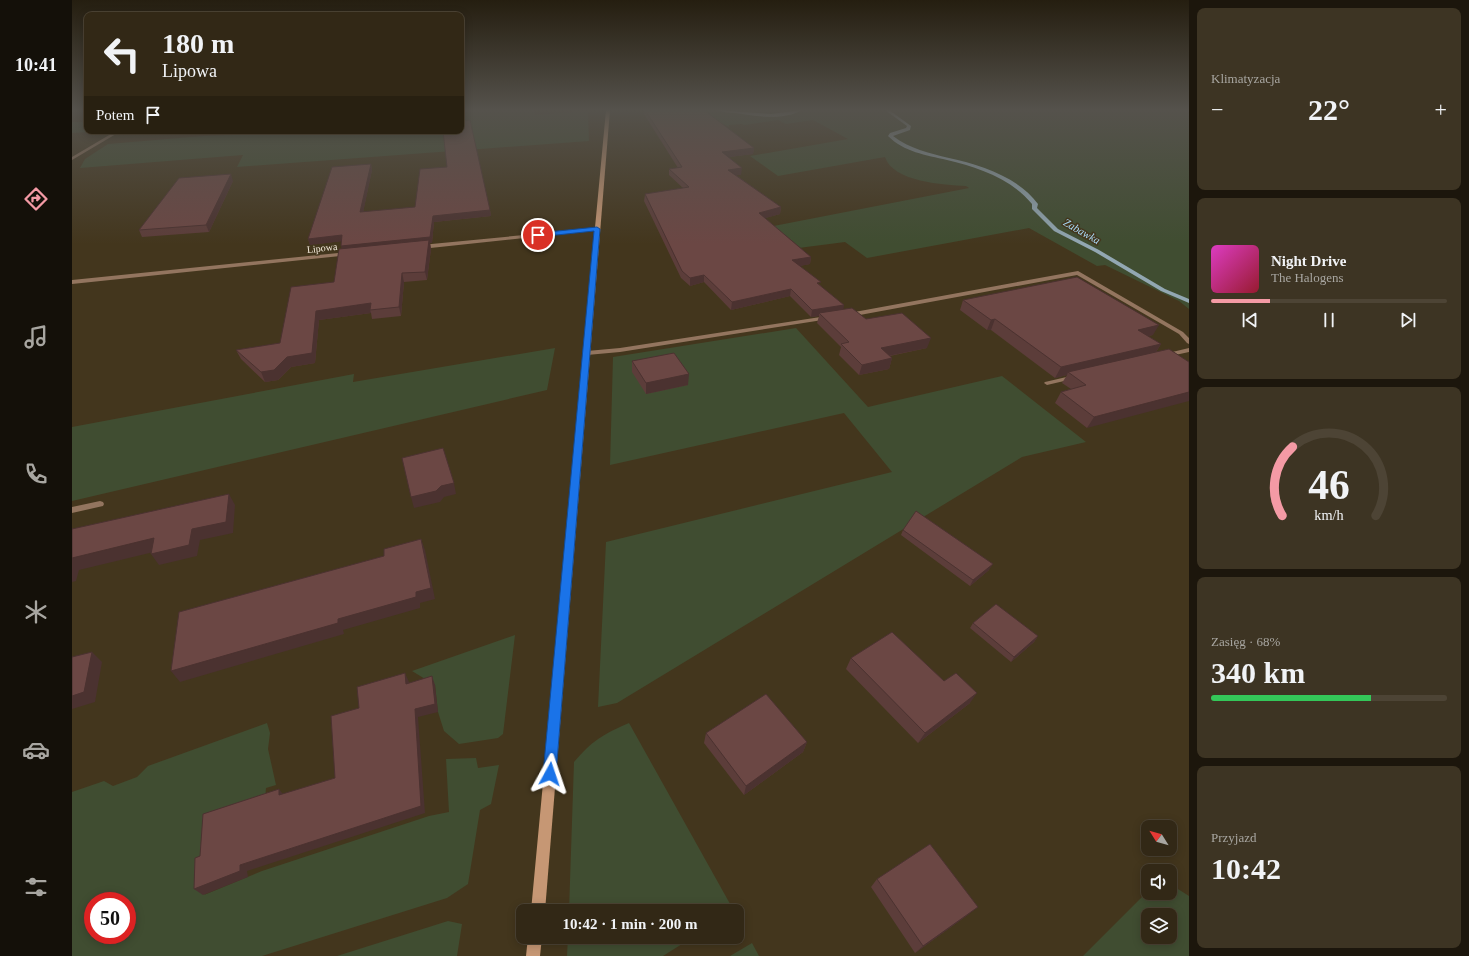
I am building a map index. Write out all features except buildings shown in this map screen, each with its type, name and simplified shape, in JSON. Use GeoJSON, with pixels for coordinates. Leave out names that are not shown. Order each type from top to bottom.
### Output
{"type":"FeatureCollection","features":[{"type":"Feature","properties":{"kind":"main road"},"geometry":{"type":"LineString","coordinates":[[539,904],[604,155]]}},
{"type":"Feature","properties":{"kind":"main road"},"geometry":{"type":"LineString","coordinates":[[534,956],[535,944]]}},
{"type":"Feature","properties":{"kind":"street"},"geometry":{"type":"LineString","coordinates":[[412,248],[597,229]]}},
{"type":"Feature","properties":{"kind":"street","name":"Lipowa"},"geometry":{"type":"LineString","coordinates":[[72,282],[357,253]]}},
{"type":"Feature","properties":{"kind":"street"},"geometry":{"type":"LineString","coordinates":[[838,316],[1078,273],[1181,333],[1189,342]]}},
{"type":"Feature","properties":{"kind":"street"},"geometry":{"type":"LineString","coordinates":[[587,353],[620,350],[830,318]]}},
{"type":"Feature","properties":{"kind":"street"},"geometry":{"type":"LineString","coordinates":[[1159,357],[1189,350]]}},
{"type":"Feature","properties":{"kind":"street"},"geometry":{"type":"LineString","coordinates":[[1047,383],[1084,374]]}},
{"type":"Feature","properties":{"kind":"street"},"geometry":{"type":"LineString","coordinates":[[72,510],[100,504]]}},
{"type":"Feature","properties":{"kind":"green space"},"geometry":{"type":"Polygon","coordinates":[[[92,155],[405,155],[237,167],[243,155],[80,168],[85,159],[92,155]]]}},
{"type":"Feature","properties":{"kind":"green space"},"geometry":{"type":"Polygon","coordinates":[[[758,155],[1189,155],[1189,309],[1179,301],[1105,265],[1097,266],[1029,228],[867,258],[845,242],[783,250],[758,229],[969,188],[966,186],[933,183],[908,177],[898,172],[890,165],[885,157],[778,176],[750,156],[758,155]]]}},
{"type":"Feature","properties":{"kind":"green space"},"geometry":{"type":"Polygon","coordinates":[[[796,328],[868,407],[1002,376],[1086,442],[1022,457],[617,703],[598,707],[606,542],[892,472],[844,413],[610,465],[613,357],[796,328]]]}},
{"type":"Feature","properties":{"kind":"green space"},"geometry":{"type":"Polygon","coordinates":[[[555,348],[547,390],[72,501],[72,427],[354,374],[353,382],[555,348]]]}},
{"type":"Feature","properties":{"kind":"green space"},"geometry":{"type":"Polygon","coordinates":[[[515,635],[503,734],[498,738],[459,744],[444,731],[438,712],[435,685],[412,671],[515,635]]]}},
{"type":"Feature","properties":{"kind":"green space"},"geometry":{"type":"Polygon","coordinates":[[[267,723],[270,733],[268,749],[276,785],[266,788],[261,846],[204,895],[262,871],[429,816],[449,812],[446,759],[476,758],[478,768],[499,765],[491,804],[480,810],[468,884],[447,898],[262,956],[72,956],[72,792],[104,781],[113,786],[137,777],[148,766],[267,723]]]}},
{"type":"Feature","properties":{"kind":"green space"},"geometry":{"type":"Polygon","coordinates":[[[629,723],[730,904],[569,904],[574,762],[598,739],[629,723]]]}},
{"type":"Feature","properties":{"kind":"green space"},"geometry":{"type":"Polygon","coordinates":[[[1177,888],[1189,896],[1189,956],[1083,956],[1141,898],[1141,900],[1177,900],[1177,888]]]}},
{"type":"Feature","properties":{"kind":"green space"},"geometry":{"type":"Polygon","coordinates":[[[448,921],[462,924],[457,956],[337,956],[448,921]]]}},
{"type":"Feature","properties":{"kind":"green space"},"geometry":{"type":"Polygon","coordinates":[[[752,943],[759,956],[730,956],[752,943]]]}},
{"type":"Feature","properties":{"kind":"green space"},"geometry":{"type":"Polygon","coordinates":[[[568,944],[682,944],[663,956],[567,956],[568,944]]]}},
{"type":"Feature","properties":{"kind":"waterway","name":"Zabawka"},"geometry":{"type":"LineString","coordinates":[[930,155],[967,164],[1010,182],[1029,197],[1035,204],[1034,208],[1056,230],[1097,251],[1163,290],[1189,301]]}},
{"type":"Feature","properties":{"kind":"route"},"geometry":{"type":"LineString","coordinates":[[538,235],[597,229],[550,774]]}}]}
